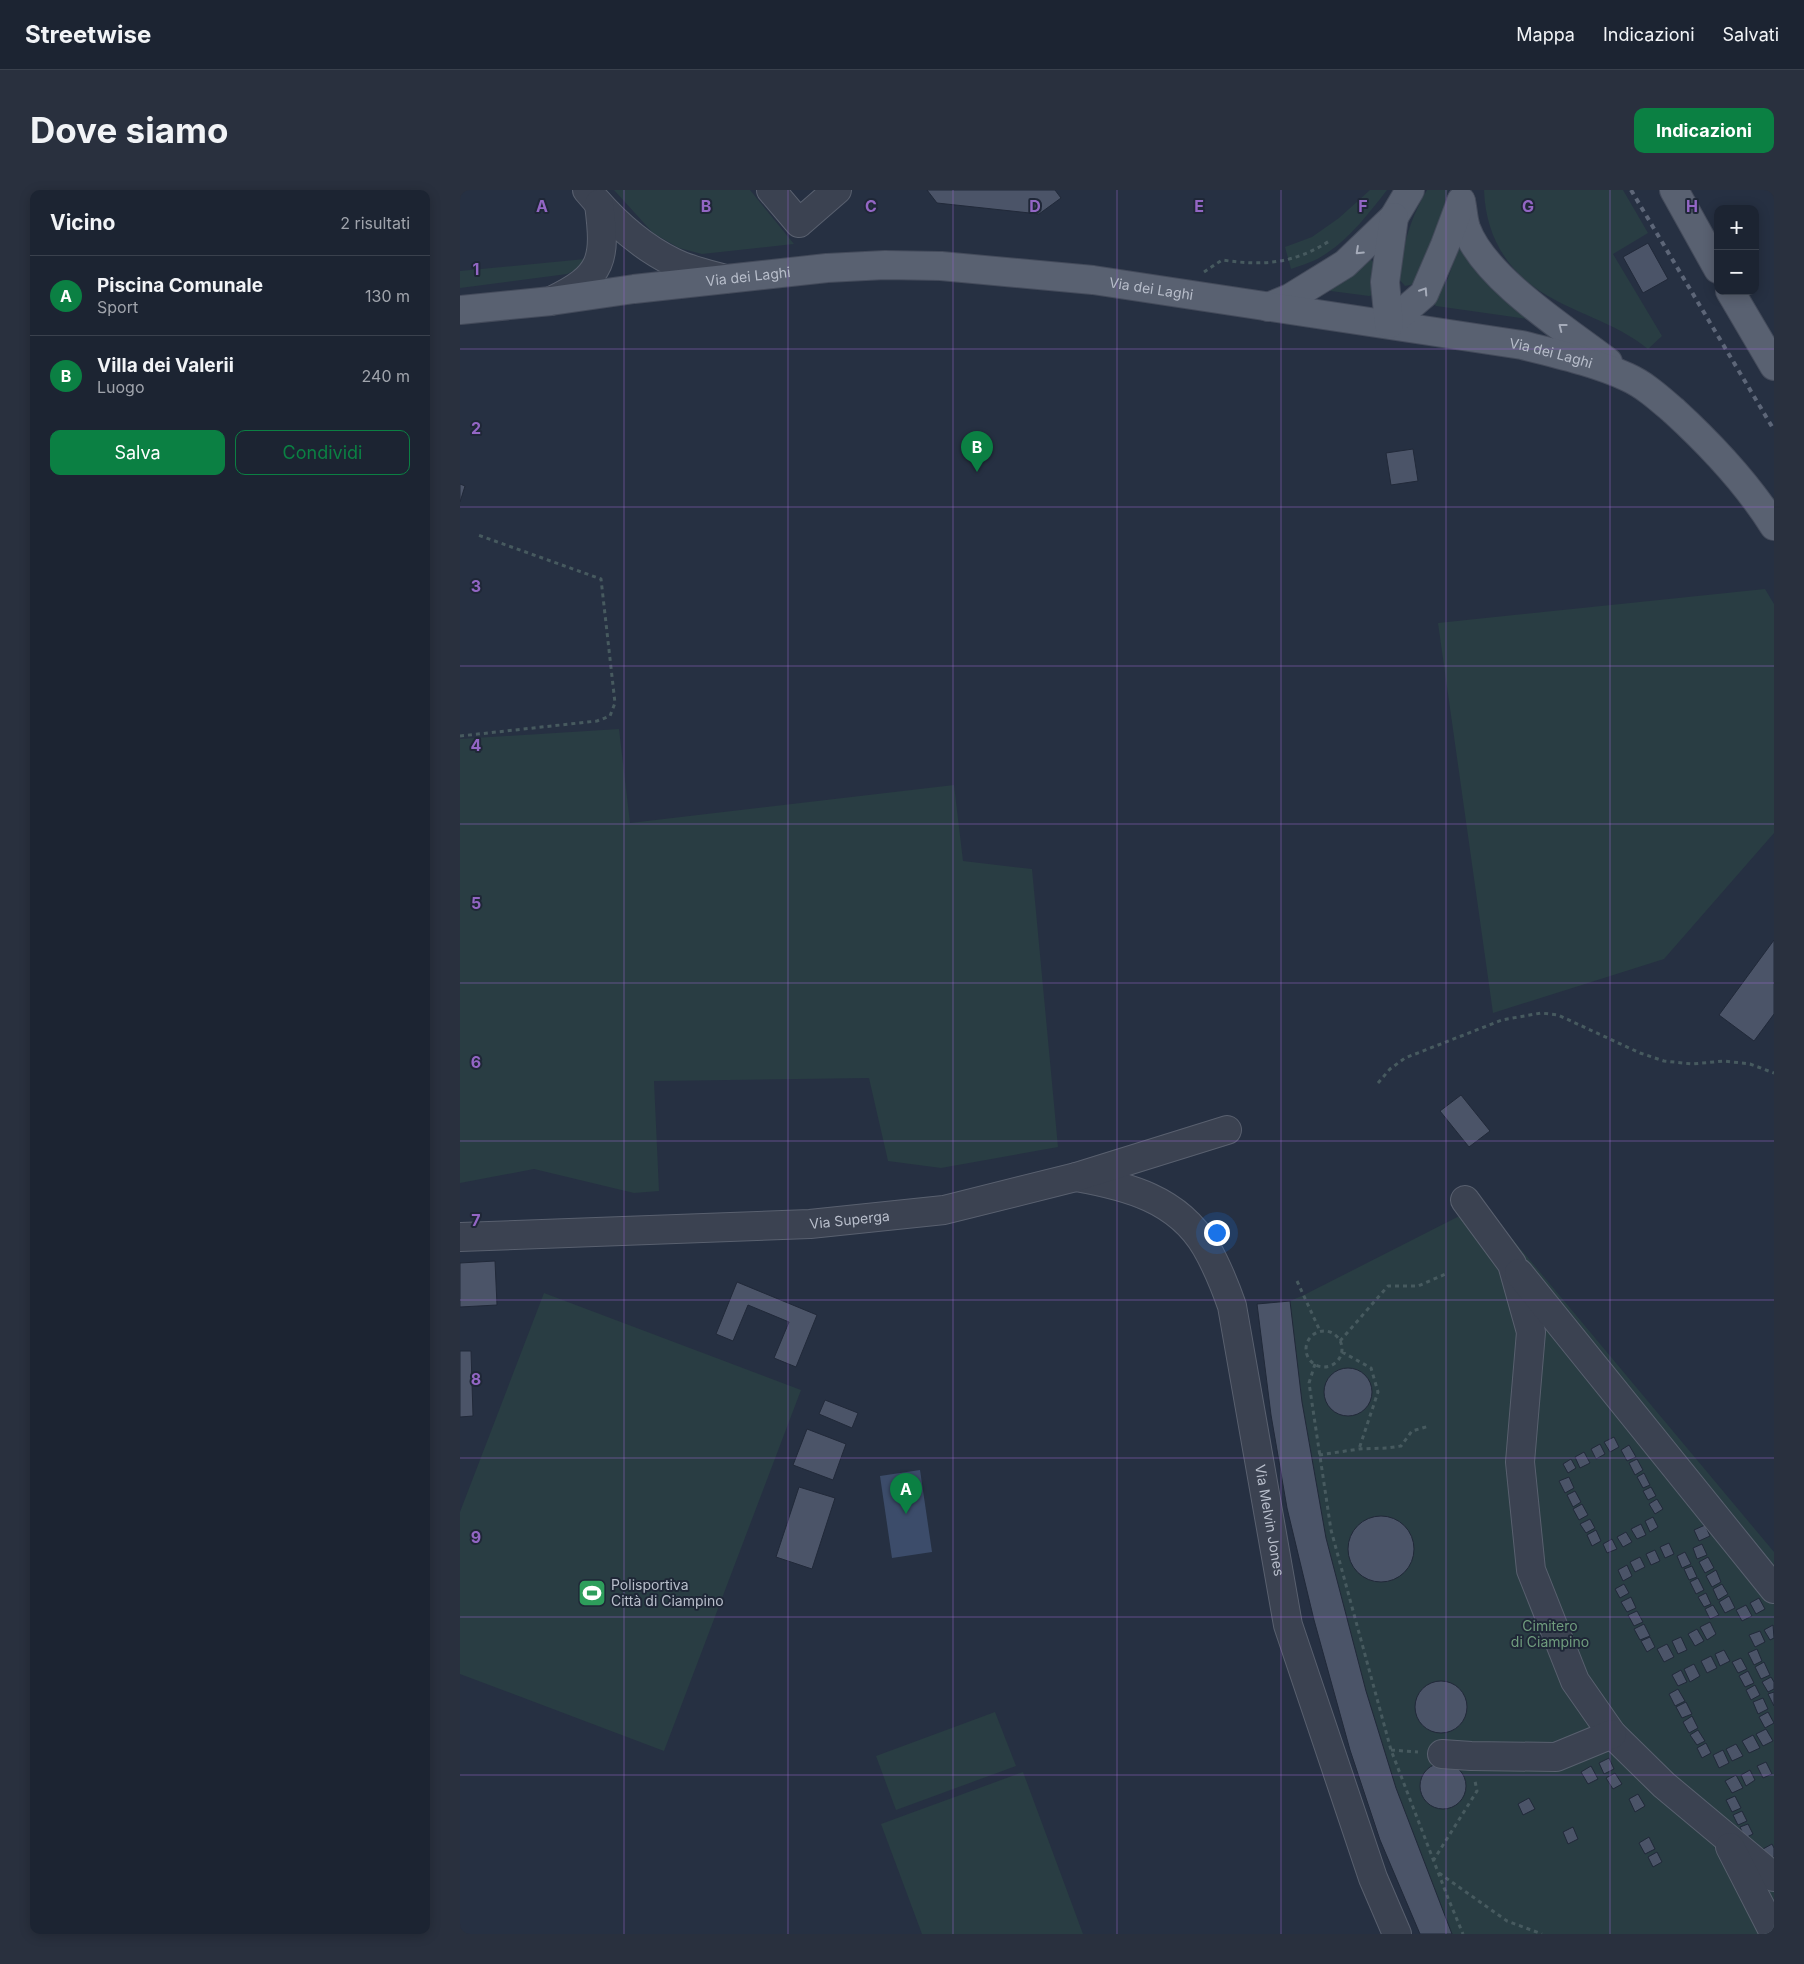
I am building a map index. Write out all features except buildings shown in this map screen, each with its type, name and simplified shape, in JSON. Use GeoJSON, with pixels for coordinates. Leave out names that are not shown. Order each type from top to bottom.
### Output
{"type":"FeatureCollection","features":[{"type":"Feature","properties":{"kind":"main road"},"geometry":{"type":"LineString","coordinates":[[1268,307],[1296,294],[1345,264],[1394,217],[1410,190]]}},
{"type":"Feature","properties":{"kind":"main road"},"geometry":{"type":"LineString","coordinates":[[1674,190],[1714,262]]}},
{"type":"Feature","properties":{"kind":"main road"},"geometry":{"type":"LineString","coordinates":[[1389,324],[1424,294],[1445,246],[1462,196]]}},
{"type":"Feature","properties":{"kind":"main road"},"geometry":{"type":"LineString","coordinates":[[1462,196],[1466,227],[1475,246],[1492,268],[1513,289],[1629,378]]}},
{"type":"Feature","properties":{"kind":"main road"},"geometry":{"type":"LineString","coordinates":[[1389,324],[1385,282],[1394,217]]}},
{"type":"Feature","properties":{"kind":"main road","name":"Via dei Laghi"},"geometry":{"type":"LineString","coordinates":[[460,310],[827,268],[884,265],[941,266],[1092,280],[1522,345],[1577,358],[1629,378],[1655,395],[1705,441],[1746,488],[1774,526]]}},
{"type":"Feature","properties":{"kind":"main road"},"geometry":{"type":"LineString","coordinates":[[1732,295],[1774,366]]}},
{"type":"Feature","properties":{"kind":"street"},"geometry":{"type":"LineString","coordinates":[[771,190],[799,223],[837,190]]}},
{"type":"Feature","properties":{"kind":"street"},"geometry":{"type":"LineString","coordinates":[[593,197],[640,241],[673,262],[725,279]]}},
{"type":"Feature","properties":{"kind":"street"},"geometry":{"type":"LineString","coordinates":[[551,301],[585,282],[600,256],[603,244],[593,197]]}},
{"type":"Feature","properties":{"kind":"street"},"geometry":{"type":"LineString","coordinates":[[600,256],[604,268],[612,276],[634,289],[644,281],[648,269],[646,255],[640,241]]}},
{"type":"Feature","properties":{"kind":"street","name":"Via Superga"},"geometry":{"type":"LineString","coordinates":[[460,1237],[810,1224],[944,1210],[1076,1177],[1227,1130]]}},
{"type":"Feature","properties":{"kind":"street","name":"Via Melvin Jones"},"geometry":{"type":"LineString","coordinates":[[1076,1177],[1111,1183],[1138,1191],[1169,1208],[1191,1226],[1206,1246],[1218,1269],[1232,1306],[1288,1625],[1373,1878],[1397,1934]]}},
{"type":"Feature","properties":{"kind":"street"},"geometry":{"type":"LineString","coordinates":[[1465,1200],[1512,1264],[1774,1588]]}},
{"type":"Feature","properties":{"kind":"street"},"geometry":{"type":"LineString","coordinates":[[1512,1264],[1531,1332],[1520,1462],[1531,1570],[1575,1681],[1612,1734],[1664,1785],[1774,1877]]}},
{"type":"Feature","properties":{"kind":"street"},"geometry":{"type":"LineString","coordinates":[[1442,1754],[1556,1756],[1612,1734]]}},
{"type":"Feature","properties":{"kind":"street"},"geometry":{"type":"LineString","coordinates":[[1725,1837],[1774,1933]]}},
{"type":"Feature","properties":{"kind":"path"},"geometry":{"type":"LineString","coordinates":[[1203,273],[1222,260],[1252,264],[1288,259],[1317,249],[1337,237]]}},
{"type":"Feature","properties":{"kind":"path"},"geometry":{"type":"LineString","coordinates":[[460,736],[597,721],[610,716],[615,703],[600,579],[478,535]]}},
{"type":"Feature","properties":{"kind":"path"},"geometry":{"type":"LineString","coordinates":[[1378,1083],[1390,1069],[1405,1058],[1502,1020],[1541,1013],[1558,1015],[1640,1053],[1664,1061],[1692,1064],[1724,1061],[1750,1064],[1774,1073]]}},
{"type":"Feature","properties":{"kind":"path"},"geometry":{"type":"LineString","coordinates":[[1340,1341],[1388,1286],[1418,1286],[1448,1273]]}},
{"type":"Feature","properties":{"kind":"path"},"geometry":{"type":"LineString","coordinates":[[1297,1281],[1320,1331]]}},
{"type":"Feature","properties":{"kind":"path"},"geometry":{"type":"LineString","coordinates":[[1320,1331],[1332,1333],[1340,1341],[1342,1352],[1340,1357],[1331,1365],[1320,1366],[1315,1364],[1307,1355],[1306,1349],[1310,1337],[1320,1331]]}},
{"type":"Feature","properties":{"kind":"path"},"geometry":{"type":"LineString","coordinates":[[1342,1352],[1371,1368],[1378,1392],[1359,1449]]}},
{"type":"Feature","properties":{"kind":"path"},"geometry":{"type":"LineString","coordinates":[[1315,1364],[1309,1383],[1331,1530],[1391,1750],[1463,1934]]}},
{"type":"Feature","properties":{"kind":"path"},"geometry":{"type":"LineString","coordinates":[[1319,1455],[1359,1449],[1401,1446],[1412,1431],[1428,1426]]}},
{"type":"Feature","properties":{"kind":"path"},"geometry":{"type":"LineString","coordinates":[[1434,1861],[1477,1791],[1471,1756]]}},
{"type":"Feature","properties":{"kind":"path"},"geometry":{"type":"LineString","coordinates":[[1438,1873],[1507,1921],[1542,1934]]}},
{"type":"Feature","properties":{"kind":"green space"},"geometry":{"type":"Polygon","coordinates":[[[614,190],[750,190],[794,244],[702,254],[679,248],[653,233],[614,190]]]}},
{"type":"Feature","properties":{"kind":"green space"},"geometry":{"type":"Polygon","coordinates":[[[1370,190],[1387,190],[1359,224],[1336,247],[1318,258],[1291,269],[1285,247],[1312,237],[1339,218],[1370,190]]]}},
{"type":"Feature","properties":{"kind":"green space"},"geometry":{"type":"Polygon","coordinates":[[[1427,190],[1448,190],[1441,223],[1415,284],[1405,286],[1398,278],[1408,232],[1427,190]]]}},
{"type":"Feature","properties":{"kind":"green space"},"geometry":{"type":"Polygon","coordinates":[[[1484,190],[1623,190],[1648,233],[1613,254],[1662,336],[1648,349],[1627,334],[1557,301],[1527,281],[1504,256],[1496,242],[1486,209],[1484,190]]]}},
{"type":"Feature","properties":{"kind":"green space"},"geometry":{"type":"Polygon","coordinates":[[[1459,247],[1462,247],[1528,319],[1436,306],[1434,304],[1448,278],[1459,247]]]}},
{"type":"Feature","properties":{"kind":"green space"},"geometry":{"type":"Polygon","coordinates":[[[585,259],[579,268],[567,274],[460,288],[460,271],[585,259]]]}},
{"type":"Feature","properties":{"kind":"green space"},"geometry":{"type":"Polygon","coordinates":[[[1370,259],[1374,263],[1373,295],[1331,291],[1329,289],[1370,259]]]}},
{"type":"Feature","properties":{"kind":"green space"},"geometry":{"type":"Polygon","coordinates":[[[1765,589],[1774,604],[1774,833],[1664,959],[1493,1013],[1438,623],[1765,589]]]}},
{"type":"Feature","properties":{"kind":"green space"},"geometry":{"type":"Polygon","coordinates":[[[619,729],[630,823],[954,785],[963,861],[1032,869],[1058,1147],[941,1168],[888,1161],[869,1078],[654,1081],[659,1191],[634,1193],[534,1169],[460,1183],[460,739],[619,729]]]}},
{"type":"Feature","properties":{"kind":"green space","name":"Cimitero di Ciampino"},"geometry":{"type":"Polygon","coordinates":[[[1483,1204],[1774,1552],[1774,1934],[1420,1934],[1380,1840],[1350,1750],[1314,1620],[1287,1508],[1271,1415],[1257,1304],[1290,1301],[1304,1295],[1483,1204]]]}},
{"type":"Feature","properties":{"kind":"green space","name":"Polisportiva Città di Ciampino"},"geometry":{"type":"Polygon","coordinates":[[[544,1293],[801,1390],[664,1751],[460,1674],[460,1512],[544,1293]]]}},
{"type":"Feature","properties":{"kind":"green space"},"geometry":{"type":"Polygon","coordinates":[[[995,1712],[1016,1766],[896,1810],[876,1756],[995,1712]]]}},
{"type":"Feature","properties":{"kind":"green space"},"geometry":{"type":"Polygon","coordinates":[[[1023,1772],[1083,1934],[922,1934],[881,1824],[1023,1772]]]}},
{"type":"Feature","properties":{"kind":"water"},"geometry":{"type":"Polygon","coordinates":[[[920,1470],[932,1552],[892,1558],[880,1476],[920,1470]]]}},
{"type":"Feature","properties":{"kind":"railway"},"geometry":{"type":"LineString","coordinates":[[1631,190],[1774,430]]}},
{"type":"Feature","properties":{"kind":"place","name":"Villa dei Valerii"},"geometry":{"type":"Point","coordinates":[977,472]}},
{"type":"Feature","properties":{"kind":"place","name":"Piscina Comunale"},"geometry":{"type":"Point","coordinates":[906,1514]}},
{"type":"Feature","properties":{"kind":"place","name":"Polisportiva Città di Ciampino"},"geometry":{"type":"Point","coordinates":[592,1593]}}]}
